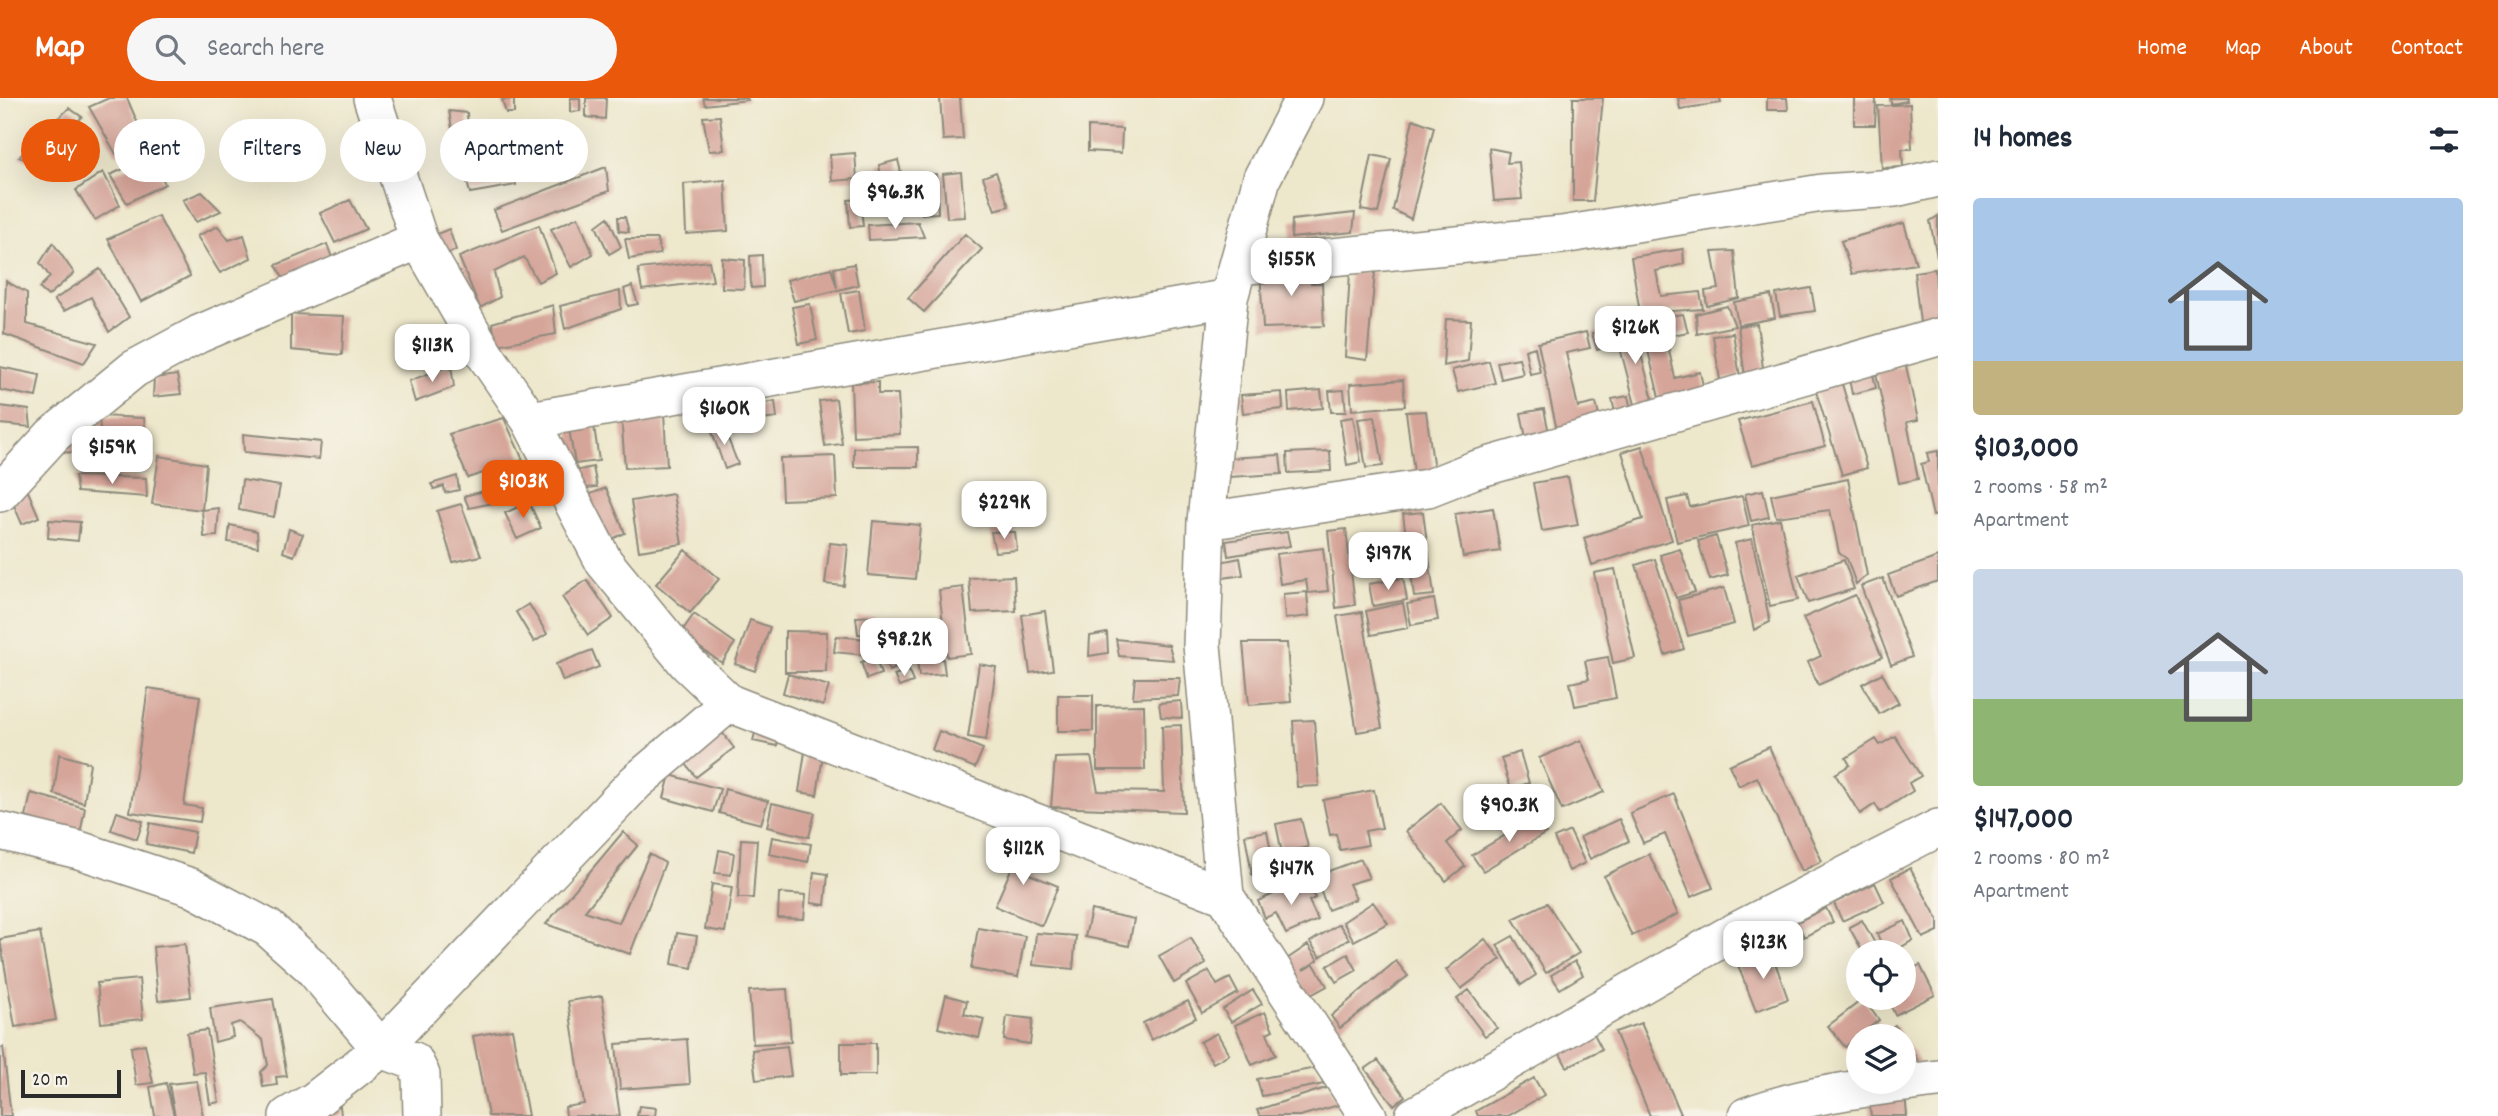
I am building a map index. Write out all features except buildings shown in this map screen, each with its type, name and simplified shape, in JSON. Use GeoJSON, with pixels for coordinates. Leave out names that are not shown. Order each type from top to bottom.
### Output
{"type":"FeatureCollection","features":[{"type":"Feature","properties":{"kind":"street"},"geometry":{"type":"LineString","coordinates":[[372,98],[419,240],[484,353],[530,420],[604,562],[687,663],[729,703],[1225,896]]}},
{"type":"Feature","properties":{"kind":"street"},"geometry":{"type":"LineString","coordinates":[[1304,98],[1262,178],[1233,283],[1206,521],[1202,645],[1225,896],[1368,1116]]}},
{"type":"Feature","properties":{"kind":"street"},"geometry":{"type":"LineString","coordinates":[[530,420],[1233,283],[1822,194],[1895,188],[1938,178]]}},
{"type":"Feature","properties":{"kind":"street"},"geometry":{"type":"LineString","coordinates":[[0,494],[53,435],[134,369],[199,334],[419,240]]}},
{"type":"Feature","properties":{"kind":"street"},"geometry":{"type":"LineString","coordinates":[[1206,521],[1428,488],[1474,470],[1938,337]]}},
{"type":"Feature","properties":{"kind":"street"},"geometry":{"type":"LineString","coordinates":[[288,1116],[314,1101],[380,1049],[636,782],[729,703]]}},
{"type":"Feature","properties":{"kind":"street"},"geometry":{"type":"LineString","coordinates":[[1414,1116],[1725,937],[1938,828]]}},
{"type":"Feature","properties":{"kind":"street"},"geometry":{"type":"LineString","coordinates":[[0,831],[79,850],[191,887],[268,928],[312,967],[380,1049],[414,1061],[421,1075],[422,1116]]}},
{"type":"Feature","properties":{"kind":"street"},"geometry":{"type":"LineString","coordinates":[[1747,1116],[1769,1108],[1858,1089],[1938,1079]]}}]}
